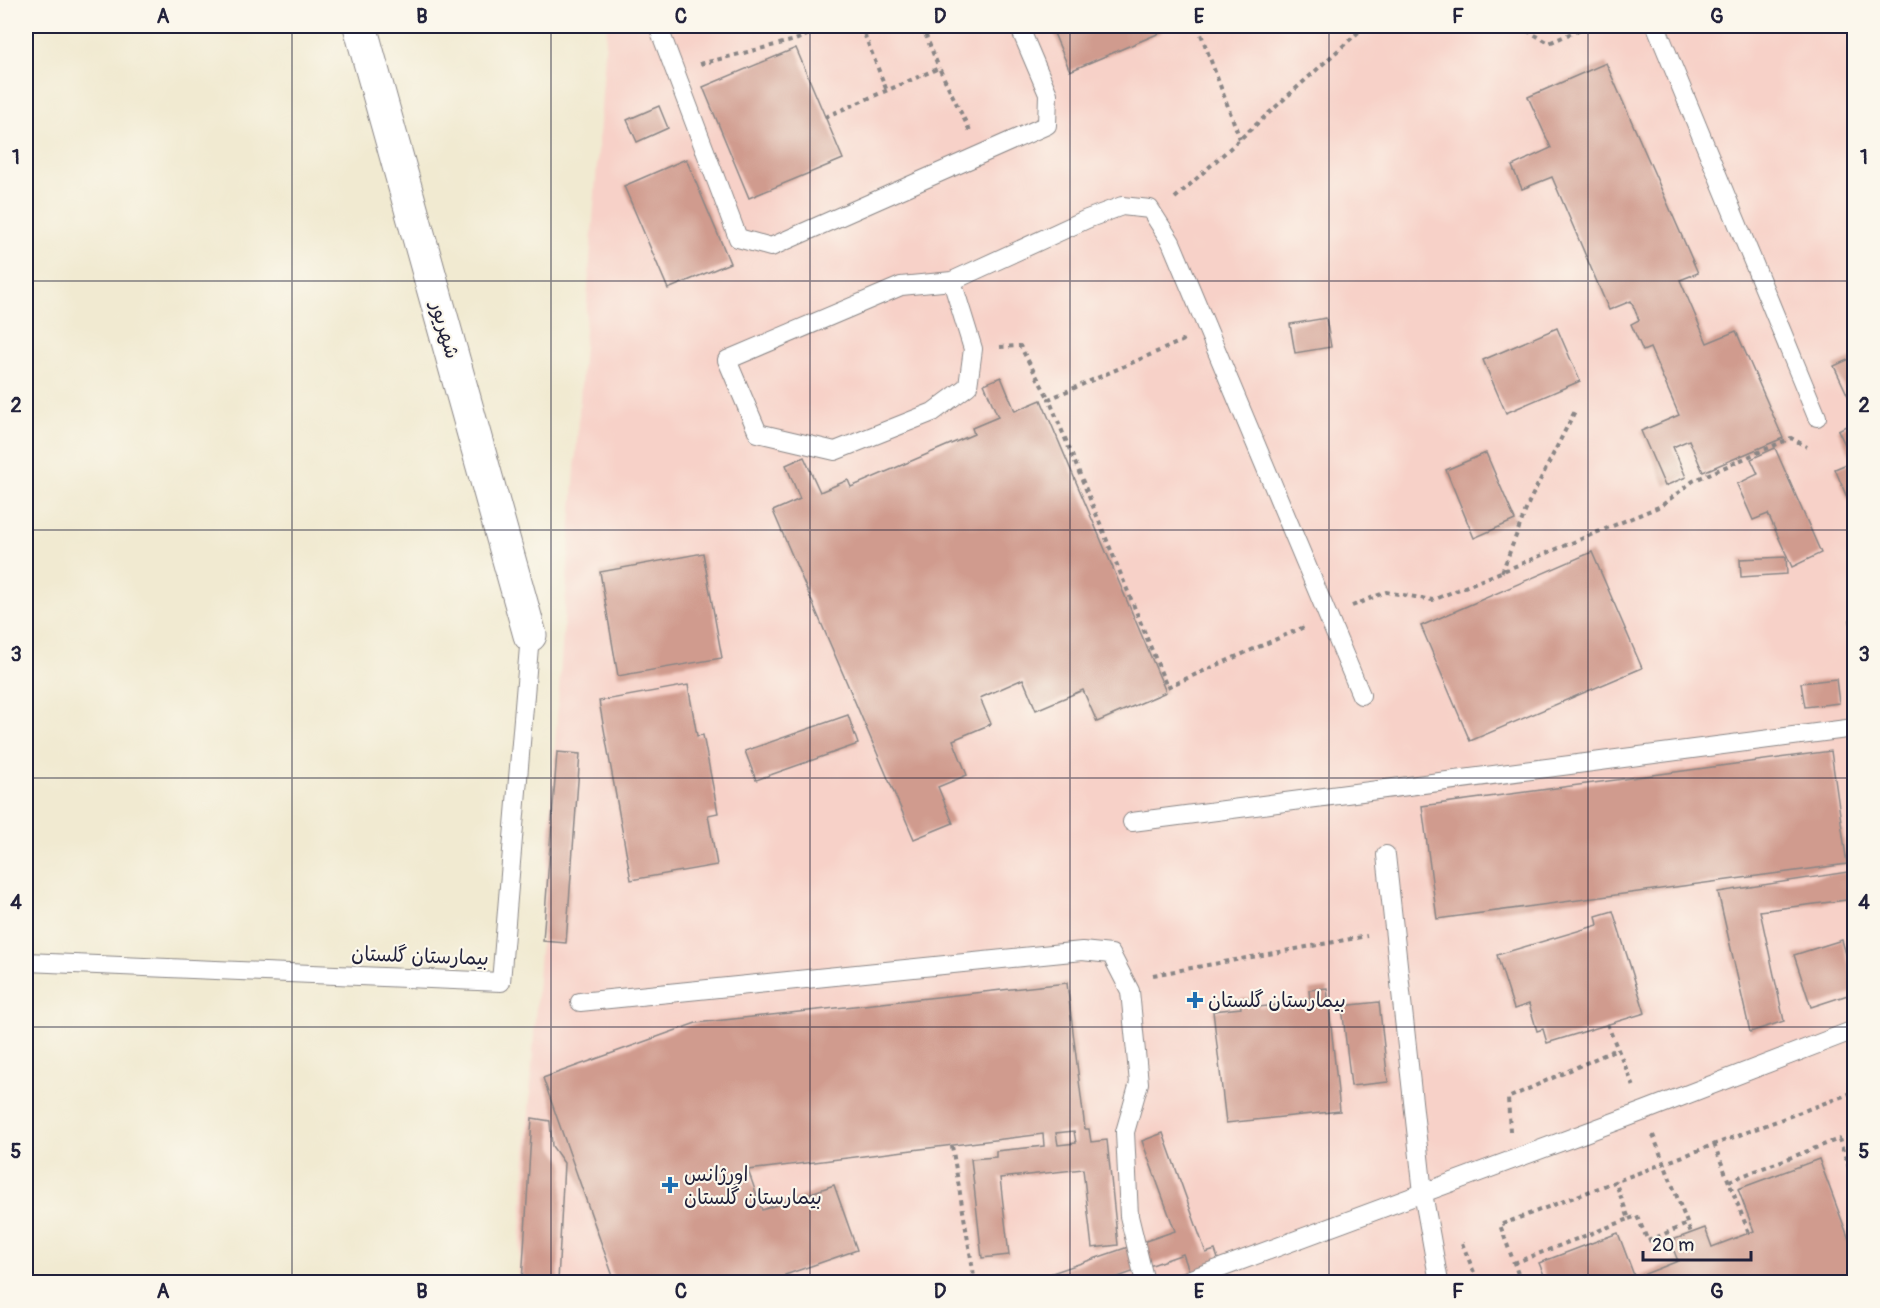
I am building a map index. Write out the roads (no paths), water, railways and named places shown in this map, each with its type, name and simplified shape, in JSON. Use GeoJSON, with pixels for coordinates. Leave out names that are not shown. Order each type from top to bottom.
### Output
{"type":"FeatureCollection","features":[{"type":"Feature","properties":{"kind":"street","name":"شهریور"},"geometry":{"type":"LineString","coordinates":[[360,26],[530,635]]}},
{"type":"Feature","properties":{"kind":"lane"},"geometry":{"type":"LineString","coordinates":[[658,26],[738,238],[771,247],[1047,125],[1048,94],[1019,26]]}},
{"type":"Feature","properties":{"kind":"lane"},"geometry":{"type":"LineString","coordinates":[[1656,26],[1817,417]]}},
{"type":"Feature","properties":{"kind":"lane"},"geometry":{"type":"LineString","coordinates":[[952,281],[973,349],[969,386],[933,412],[834,452],[758,433],[727,360],[901,286],[952,281],[1087,219],[1122,206],[1150,208],[1171,242],[1361,695]]}},
{"type":"Feature","properties":{"kind":"lane","name":"بیمارستان گلستان"},"geometry":{"type":"LineString","coordinates":[[26,962],[501,982],[530,635]]}},
{"type":"Feature","properties":{"kind":"lane"},"geometry":{"type":"LineString","coordinates":[[1132,822],[1854,728]]}},
{"type":"Feature","properties":{"kind":"lane"},"geometry":{"type":"LineString","coordinates":[[1386,855],[1423,1193],[1439,1282]]}},
{"type":"Feature","properties":{"kind":"lane"},"geometry":{"type":"LineString","coordinates":[[580,1002],[1082,951],[1111,954],[1130,991],[1139,1083],[1125,1132],[1129,1216],[1145,1282]]}},
{"type":"Feature","properties":{"kind":"lane"},"geometry":{"type":"LineString","coordinates":[[1183,1282],[1854,1030]]}},
{"type":"Feature","properties":{"kind":"place","name":"بیمارستان گلستان"},"geometry":{"type":"Point","coordinates":[1195,1000]}},
{"type":"Feature","properties":{"kind":"place","name":"اورژانس بیمارستان گلستان"},"geometry":{"type":"Point","coordinates":[670,1185]}}]}
